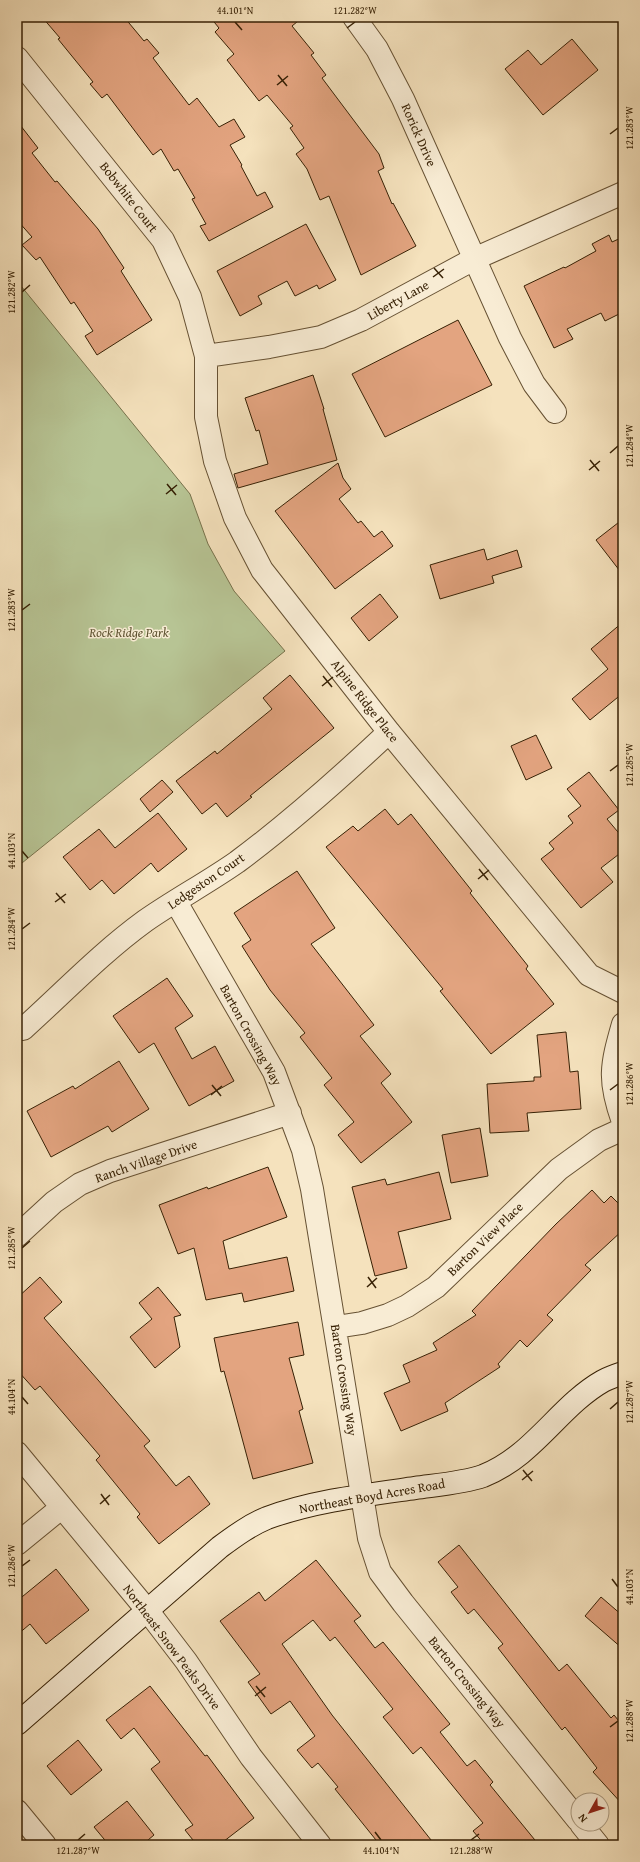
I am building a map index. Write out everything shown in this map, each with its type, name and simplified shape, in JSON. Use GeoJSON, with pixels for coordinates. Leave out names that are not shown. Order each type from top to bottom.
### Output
{"type":"FeatureCollection","features":[{"type":"Feature","properties":{"kind":"street","name":"Rorick Drive"},"geometry":{"type":"LineString","coordinates":[[354,17],[377,49],[402,99],[474,259],[534,384],[556,412]]}},
{"type":"Feature","properties":{"kind":"street","name":"Bobwhite Court"},"geometry":{"type":"LineString","coordinates":[[17,58],[163,240],[190,297],[206,356]]}},
{"type":"Feature","properties":{"kind":"street","name":"Liberty Lane"},"geometry":{"type":"LineString","coordinates":[[206,356],[269,347],[320,337],[362,320],[474,259],[623,193]]}},
{"type":"Feature","properties":{"kind":"street","name":"Alpine Ridge Place"},"geometry":{"type":"LineString","coordinates":[[206,356],[206,417],[214,462],[235,518],[262,570],[389,732],[589,975],[623,992]]}},
{"type":"Feature","properties":{"kind":"street","name":"Ledgeston Court"},"geometry":{"type":"LineString","coordinates":[[23,1029],[113,947],[146,921],[236,862],[289,822],[339,779],[389,732]]}},
{"type":"Feature","properties":{"kind":"street","name":"Barton Crossing Way"},"geometry":{"type":"LineString","coordinates":[[176,902],[274,1072],[303,1150],[312,1189],[336,1327],[369,1538],[380,1572],[403,1603],[570,1810]]}},
{"type":"Feature","properties":{"kind":"street"},"geometry":{"type":"LineString","coordinates":[[623,1024],[615,1050],[611,1074],[615,1100],[623,1122]]}},
{"type":"Feature","properties":{"kind":"street","name":"Ranch Village Drive"},"geometry":{"type":"LineString","coordinates":[[17,1236],[54,1202],[80,1184],[110,1171],[290,1113]]}},
{"type":"Feature","properties":{"kind":"street","name":"Barton View Place"},"geometry":{"type":"LineString","coordinates":[[336,1327],[362,1323],[388,1315],[407,1306],[436,1287],[558,1169],[599,1140],[623,1129]]}},
{"type":"Feature","properties":{"kind":"street","name":"Northeast Boyd Acres Road"},"geometry":{"type":"LineString","coordinates":[[17,1724],[220,1547],[241,1531],[266,1518],[301,1508],[362,1496],[443,1484],[483,1476],[513,1460],[539,1438],[577,1401],[603,1381],[623,1373]]}},
{"type":"Feature","properties":{"kind":"street","name":"Northeast Snow Peaks Drive"},"geometry":{"type":"LineString","coordinates":[[17,1453],[147,1610],[186,1661],[251,1757],[320,1845]]}},
{"type":"Feature","properties":{"kind":"street"},"geometry":{"type":"LineString","coordinates":[[17,1544],[61,1508]]}},
{"type":"Feature","properties":{"kind":"street"},"geometry":{"type":"LineString","coordinates":[[17,1811],[44,1845]]}},
{"type":"Feature","properties":{"kind":"street"},"geometry":{"type":"LineString","coordinates":[[587,1832],[598,1845]]}},
{"type":"Feature","properties":{"kind":"green space","name":"Rock Ridge Park"},"geometry":{"type":"Polygon","coordinates":[[[17,281],[190,494],[208,544],[234,591],[285,651],[17,867],[17,281]]]}},
{"type":"Feature","properties":{"kind":"building"},"geometry":{"type":"Polygon","coordinates":[[[42,17],[124,17],[144,41],[147,39],[159,53],[153,58],[189,105],[197,98],[219,127],[234,119],[245,137],[230,145],[242,165],[241,166],[257,196],[265,192],[273,207],[209,241],[200,226],[206,224],[192,199],[195,198],[178,169],[174,171],[161,149],[153,155],[107,94],[102,98],[90,84],[93,82],[42,17]]]}},
{"type":"Feature","properties":{"kind":"building"},"geometry":{"type":"Polygon","coordinates":[[[210,17],[303,17],[292,26],[314,53],[311,55],[326,75],[322,78],[379,154],[384,168],[378,171],[392,204],[393,203],[416,246],[361,275],[329,196],[320,200],[307,169],[296,154],[304,148],[290,128],[293,126],[267,95],[259,101],[227,60],[234,54],[215,32],[219,28],[210,17]]]}},
{"type":"Feature","properties":{"kind":"building"},"geometry":{"type":"Polygon","coordinates":[[[572,39],[598,70],[543,115],[505,69],[528,50],[541,65],[572,39]]]}},
{"type":"Feature","properties":{"kind":"building"},"geometry":{"type":"Polygon","coordinates":[[[17,121],[38,148],[32,153],[55,182],[57,181],[98,229],[124,268],[121,271],[152,320],[97,355],[85,336],[93,331],[74,302],[71,304],[40,257],[36,260],[22,245],[32,237],[17,220],[17,121]]]}},
{"type":"Feature","properties":{"kind":"building"},"geometry":{"type":"Polygon","coordinates":[[[306,224],[336,280],[319,289],[317,285],[295,296],[287,281],[258,296],[262,304],[240,316],[217,271],[306,224]]]}},
{"type":"Feature","properties":{"kind":"building"},"geometry":{"type":"Polygon","coordinates":[[[609,235],[612,242],[623,237],[623,312],[605,321],[601,313],[567,329],[573,339],[554,348],[524,286],[564,267],[565,268],[596,251],[592,244],[609,235]]]}},
{"type":"Feature","properties":{"kind":"building"},"geometry":{"type":"Polygon","coordinates":[[[458,320],[492,385],[385,437],[352,374],[458,320]]]}},
{"type":"Feature","properties":{"kind":"building"},"geometry":{"type":"Polygon","coordinates":[[[313,375],[324,409],[337,460],[238,488],[234,474],[268,464],[259,430],[256,431],[245,398],[313,375]]]}},
{"type":"Feature","properties":{"kind":"building"},"geometry":{"type":"Polygon","coordinates":[[[338,463],[343,478],[351,489],[339,499],[358,523],[361,521],[374,537],[382,531],[393,546],[335,589],[275,511],[338,463]]]}},
{"type":"Feature","properties":{"kind":"building"},"geometry":{"type":"Polygon","coordinates":[[[623,519],[623,575],[596,540],[623,519]]]}},
{"type":"Feature","properties":{"kind":"building"},"geometry":{"type":"Polygon","coordinates":[[[484,549],[487,560],[517,550],[522,567],[492,576],[494,583],[440,599],[430,565],[484,549]]]}},
{"type":"Feature","properties":{"kind":"building"},"geometry":{"type":"Polygon","coordinates":[[[380,594],[398,617],[369,641],[351,618],[380,594]]]}},
{"type":"Feature","properties":{"kind":"building"},"geometry":{"type":"Polygon","coordinates":[[[623,622],[623,693],[590,720],[572,699],[608,669],[591,649],[623,622]]]}},
{"type":"Feature","properties":{"kind":"building"},"geometry":{"type":"Polygon","coordinates":[[[290,675],[334,728],[250,796],[252,797],[227,817],[216,803],[202,814],[176,781],[215,751],[217,754],[272,709],[263,698],[290,675]]]}},
{"type":"Feature","properties":{"kind":"building"},"geometry":{"type":"Polygon","coordinates":[[[536,735],[552,768],[526,780],[511,746],[536,735]]]}},
{"type":"Feature","properties":{"kind":"building"},"geometry":{"type":"Polygon","coordinates":[[[589,772],[619,810],[607,819],[623,838],[623,851],[601,868],[613,882],[581,908],[541,859],[554,849],[549,843],[573,823],[568,816],[581,806],[567,789],[589,772]]]}},
{"type":"Feature","properties":{"kind":"building"},"geometry":{"type":"Polygon","coordinates":[[[162,780],[173,792],[150,812],[140,799],[162,780]]]}},
{"type":"Feature","properties":{"kind":"building"},"geometry":{"type":"Polygon","coordinates":[[[385,809],[398,825],[411,814],[472,891],[470,893],[528,966],[526,969],[554,1004],[491,1054],[440,991],[443,989],[326,847],[353,826],[358,831],[385,809]]]}},
{"type":"Feature","properties":{"kind":"building"},"geometry":{"type":"Polygon","coordinates":[[[158,813],[187,849],[158,872],[151,863],[114,894],[102,880],[90,890],[63,857],[99,829],[115,848],[158,813]]]}},
{"type":"Feature","properties":{"kind":"building"},"geometry":{"type":"Polygon","coordinates":[[[297,871],[335,928],[311,944],[374,1025],[360,1036],[391,1074],[381,1083],[412,1122],[361,1163],[338,1135],[354,1122],[324,1085],[332,1078],[300,1037],[305,1033],[270,990],[242,946],[251,940],[234,913],[297,871]]]}},
{"type":"Feature","properties":{"kind":"building"},"geometry":{"type":"Polygon","coordinates":[[[167,978],[193,1016],[175,1028],[192,1059],[215,1046],[234,1081],[189,1106],[154,1043],[139,1053],[113,1016],[167,978]]]}},
{"type":"Feature","properties":{"kind":"building"},"geometry":{"type":"Polygon","coordinates":[[[566,1032],[570,1072],[578,1071],[581,1109],[527,1113],[529,1131],[490,1133],[487,1084],[534,1081],[534,1077],[541,1077],[537,1035],[566,1032]]]}},
{"type":"Feature","properties":{"kind":"building"},"geometry":{"type":"Polygon","coordinates":[[[119,1061],[149,1109],[112,1132],[108,1126],[51,1157],[27,1111],[73,1086],[75,1089],[119,1061]]]}},
{"type":"Feature","properties":{"kind":"building"},"geometry":{"type":"Polygon","coordinates":[[[480,1128],[488,1176],[451,1183],[442,1135],[480,1128]]]}},
{"type":"Feature","properties":{"kind":"building"},"geometry":{"type":"Polygon","coordinates":[[[268,1167],[287,1217],[223,1241],[229,1269],[287,1257],[294,1291],[244,1302],[242,1293],[206,1300],[194,1248],[178,1254],[159,1205],[268,1167]]]}},
{"type":"Feature","properties":{"kind":"building"},"geometry":{"type":"Polygon","coordinates":[[[439,1172],[451,1219],[398,1232],[407,1268],[375,1276],[352,1187],[385,1179],[387,1185],[439,1172]]]}},
{"type":"Feature","properties":{"kind":"building"},"geometry":{"type":"Polygon","coordinates":[[[592,1190],[604,1203],[611,1196],[623,1208],[623,1230],[585,1265],[591,1270],[547,1315],[553,1320],[527,1347],[520,1340],[498,1364],[500,1367],[445,1403],[448,1411],[401,1431],[384,1393],[410,1382],[403,1365],[437,1350],[433,1343],[476,1315],[472,1311],[556,1224],[592,1190]]]}},
{"type":"Feature","properties":{"kind":"building"},"geometry":{"type":"Polygon","coordinates":[[[40,1277],[62,1302],[44,1318],[150,1441],[144,1446],[176,1486],[189,1476],[210,1504],[159,1544],[137,1517],[140,1514],[96,1460],[100,1456],[40,1386],[35,1390],[17,1370],[17,1298],[40,1277]]]}},
{"type":"Feature","properties":{"kind":"building"},"geometry":{"type":"Polygon","coordinates":[[[158,1287],[181,1315],[174,1317],[180,1347],[155,1368],[130,1337],[152,1319],[139,1303],[158,1287]]]}},
{"type":"Feature","properties":{"kind":"building"},"geometry":{"type":"Polygon","coordinates":[[[298,1322],[304,1355],[289,1358],[303,1409],[299,1411],[313,1463],[253,1479],[224,1371],[221,1372],[214,1338],[298,1322]]]}},
{"type":"Feature","properties":{"kind":"building"},"geometry":{"type":"Polygon","coordinates":[[[459,1545],[559,1671],[567,1664],[611,1718],[614,1715],[623,1726],[623,1805],[593,1772],[597,1768],[565,1727],[562,1730],[498,1648],[503,1644],[474,1609],[468,1614],[451,1592],[458,1587],[438,1562],[459,1545]]]}},
{"type":"Feature","properties":{"kind":"building"},"geometry":{"type":"Polygon","coordinates":[[[316,1560],[361,1616],[354,1621],[375,1648],[383,1642],[450,1724],[440,1732],[467,1766],[475,1760],[493,1782],[490,1785],[539,1845],[485,1845],[473,1831],[483,1823],[421,1747],[413,1754],[383,1717],[393,1709],[335,1637],[330,1641],[313,1620],[282,1644],[332,1715],[435,1845],[380,1845],[335,1789],[338,1787],[318,1763],[312,1768],[297,1750],[315,1736],[290,1701],[271,1714],[248,1682],[260,1674],[220,1621],[259,1592],[265,1601],[316,1560]]]}},
{"type":"Feature","properties":{"kind":"building"},"geometry":{"type":"Polygon","coordinates":[[[56,1569],[89,1610],[46,1644],[30,1624],[17,1635],[17,1601],[56,1569]]]}},
{"type":"Feature","properties":{"kind":"building"},"geometry":{"type":"Polygon","coordinates":[[[601,1597],[623,1616],[623,1649],[585,1616],[601,1597]]]}},
{"type":"Feature","properties":{"kind":"building"},"geometry":{"type":"Polygon","coordinates":[[[150,1686],[205,1756],[207,1755],[254,1818],[219,1845],[197,1845],[185,1830],[193,1825],[151,1769],[160,1762],[134,1728],[121,1739],[106,1720],[150,1686]]]}},
{"type":"Feature","properties":{"kind":"building"},"geometry":{"type":"Polygon","coordinates":[[[78,1740],[102,1770],[71,1795],[47,1766],[78,1740]]]}},
{"type":"Feature","properties":{"kind":"building"},"geometry":{"type":"Polygon","coordinates":[[[127,1801],[154,1835],[142,1845],[109,1845],[94,1827],[127,1801]]]}}]}
